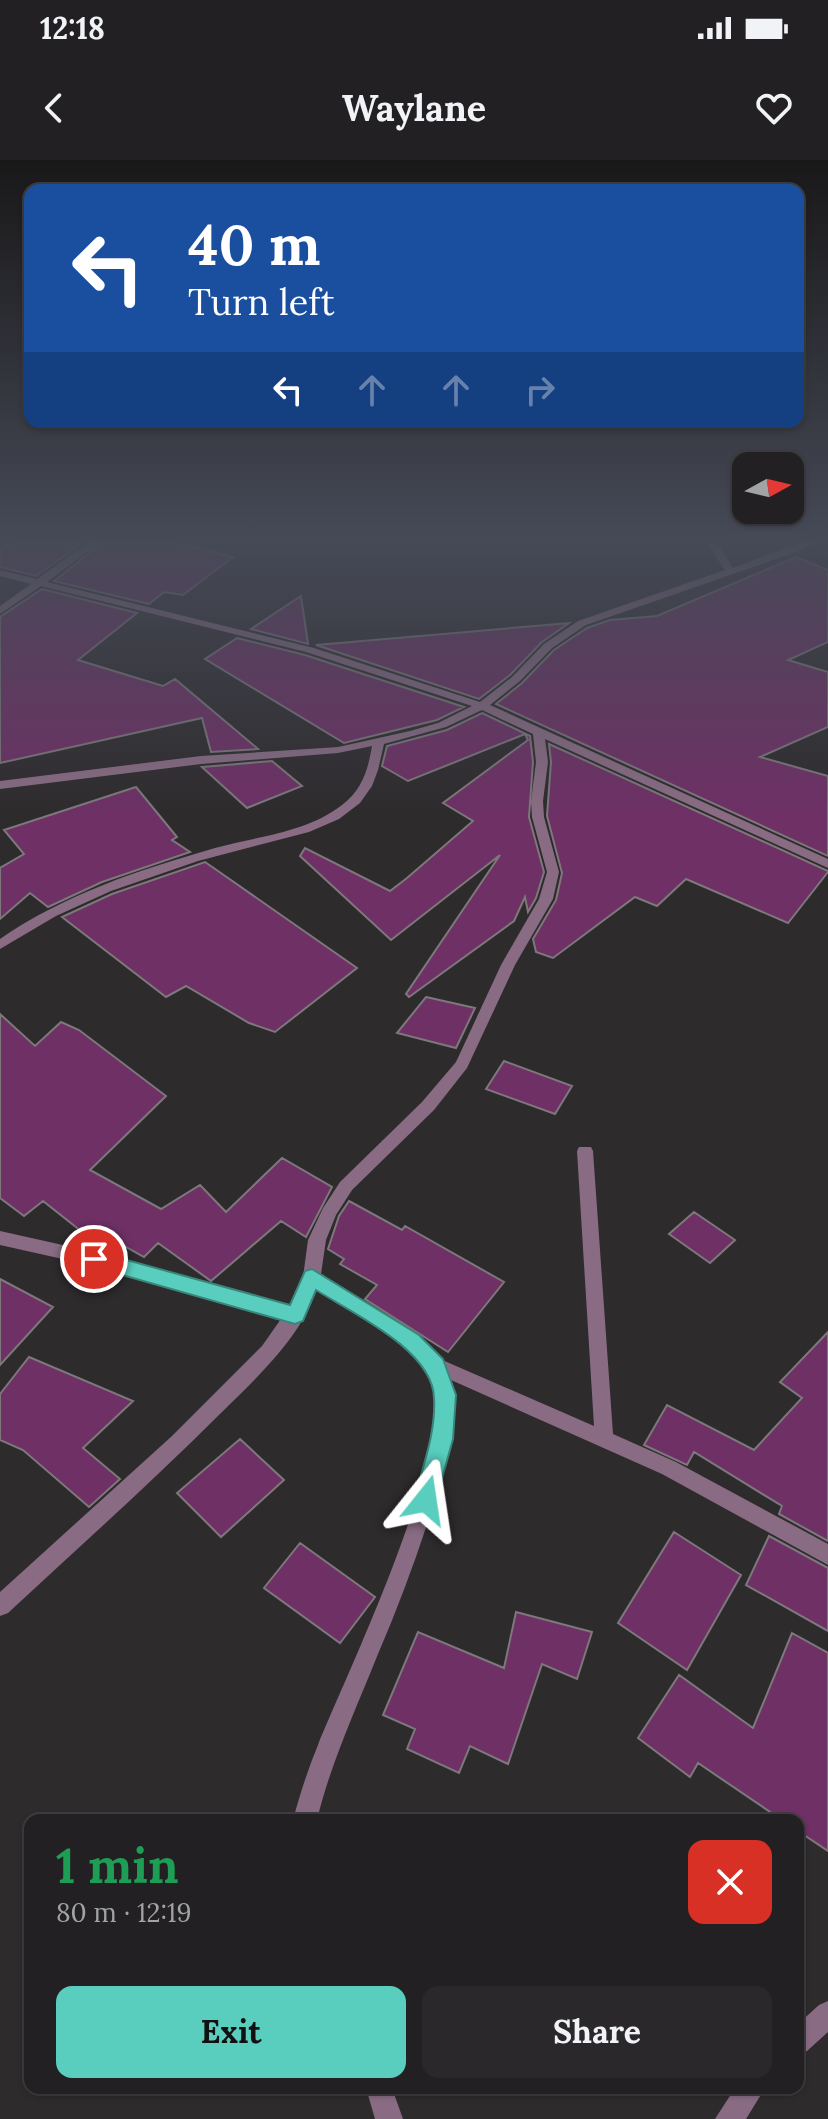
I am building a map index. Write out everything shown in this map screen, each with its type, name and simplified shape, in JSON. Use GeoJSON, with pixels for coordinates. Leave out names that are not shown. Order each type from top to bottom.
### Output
{"type":"FeatureCollection","features":[{"type":"Feature","properties":{"kind":"street"},"geometry":{"type":"LineString","coordinates":[[232,631],[310,650],[482,706],[828,864]]}},
{"type":"Feature","properties":{"kind":"street"},"geometry":{"type":"LineString","coordinates":[[0,785],[201,760],[324,752],[378,743],[442,725],[482,706],[516,679],[548,646],[570,631]]}},
{"type":"Feature","properties":{"kind":"street"},"geometry":{"type":"LineString","coordinates":[[0,1606],[243,1381],[295,1315],[312,1277],[317,1240],[346,1186],[428,1106],[462,1064],[508,965],[546,899],[553,872],[538,817],[542,762],[539,734]]}},
{"type":"Feature","properties":{"kind":"street"},"geometry":{"type":"LineString","coordinates":[[0,945],[41,917],[87,897],[180,864],[314,824],[346,809],[363,793],[373,775],[378,743]]}},
{"type":"Feature","properties":{"kind":"street"},"geometry":{"type":"LineString","coordinates":[[585,1151],[604,1438]]}},
{"type":"Feature","properties":{"kind":"street"},"geometry":{"type":"LineString","coordinates":[[0,1238],[94,1259],[295,1315]]}},
{"type":"Feature","properties":{"kind":"street"},"geometry":{"type":"LineString","coordinates":[[312,1277],[412,1341],[436,1365],[604,1438],[742,1506],[828,1555]]}},
{"type":"Feature","properties":{"kind":"street"},"geometry":{"type":"LineString","coordinates":[[306,1814],[313,1783],[391,1599],[426,1500],[445,1416],[445,1395],[436,1365]]}},
{"type":"Feature","properties":{"kind":"street"},"geometry":{"type":"LineString","coordinates":[[804,2036],[828,2014]]}},
{"type":"Feature","properties":{"kind":"street"},"geometry":{"type":"LineString","coordinates":[[381,2094],[389,2119]]}},
{"type":"Feature","properties":{"kind":"street"},"geometry":{"type":"LineString","coordinates":[[729,2119],[748,2094]]}},
{"type":"Feature","properties":{"kind":"building"},"geometry":{"type":"Polygon","coordinates":[[[0,631],[114,631],[78,660],[163,686],[175,679],[258,749],[211,752],[202,718],[0,763],[0,631]]]}},
{"type":"Feature","properties":{"kind":"building"},"geometry":{"type":"Polygon","coordinates":[[[260,631],[306,631],[308,644],[260,631]]]}},
{"type":"Feature","properties":{"kind":"building"},"geometry":{"type":"Polygon","coordinates":[[[472,631],[557,631],[479,699],[316,645],[472,631]]]}},
{"type":"Feature","properties":{"kind":"building"},"geometry":{"type":"Polygon","coordinates":[[[582,631],[828,631],[828,642],[788,660],[828,672],[828,727],[760,757],[828,776],[828,856],[496,704],[554,650],[582,631]]]}},
{"type":"Feature","properties":{"kind":"building"},"geometry":{"type":"Polygon","coordinates":[[[237,638],[305,655],[464,707],[437,720],[344,743],[205,659],[237,638]]]}},
{"type":"Feature","properties":{"kind":"building"},"geometry":{"type":"Polygon","coordinates":[[[482,713],[530,736],[533,762],[529,817],[544,872],[528,912],[525,897],[514,921],[409,997],[406,994],[500,855],[391,940],[300,856],[305,848],[390,891],[407,878],[473,821],[443,803],[528,740],[525,734],[408,781],[382,766],[387,746],[447,730],[482,713]]]}},
{"type":"Feature","properties":{"kind":"building"},"geometry":{"type":"Polygon","coordinates":[[[549,744],[828,872],[788,923],[686,879],[657,906],[635,897],[553,958],[536,952],[533,939],[556,900],[562,873],[547,816],[551,762],[549,744]]]}},
{"type":"Feature","properties":{"kind":"building"},"geometry":{"type":"Polygon","coordinates":[[[272,761],[302,786],[247,808],[202,767],[272,761]]]}},
{"type":"Feature","properties":{"kind":"building"},"geometry":{"type":"Polygon","coordinates":[[[136,787],[177,837],[172,840],[190,852],[102,882],[48,907],[30,893],[0,919],[0,868],[24,854],[4,830],[136,787]]]}},
{"type":"Feature","properties":{"kind":"building"},"geometry":{"type":"Polygon","coordinates":[[[205,862],[357,968],[275,1032],[249,1023],[186,986],[166,997],[62,917],[112,894],[205,862]]]}},
{"type":"Feature","properties":{"kind":"building"},"geometry":{"type":"Polygon","coordinates":[[[426,997],[475,1008],[456,1048],[397,1033],[426,997]]]}},
{"type":"Feature","properties":{"kind":"building"},"geometry":{"type":"Polygon","coordinates":[[[0,1014],[35,1046],[61,1022],[79,1030],[166,1096],[90,1170],[161,1209],[200,1185],[226,1212],[282,1158],[332,1187],[306,1237],[281,1221],[211,1281],[158,1243],[144,1257],[94,1229],[86,1235],[43,1201],[24,1216],[0,1198],[0,1014]]]}},
{"type":"Feature","properties":{"kind":"building"},"geometry":{"type":"Polygon","coordinates":[[[504,1061],[572,1086],[555,1114],[486,1089],[504,1061]]]}},
{"type":"Feature","properties":{"kind":"building"},"geometry":{"type":"Polygon","coordinates":[[[349,1201],[402,1230],[405,1226],[504,1282],[448,1352],[365,1299],[377,1285],[340,1264],[344,1259],[328,1249],[339,1216],[349,1201]]]}},
{"type":"Feature","properties":{"kind":"building"},"geometry":{"type":"Polygon","coordinates":[[[694,1212],[735,1240],[710,1263],[669,1234],[694,1212]]]}},
{"type":"Feature","properties":{"kind":"building"},"geometry":{"type":"Polygon","coordinates":[[[0,1279],[53,1307],[0,1365],[0,1279]]]}},
{"type":"Feature","properties":{"kind":"building"},"geometry":{"type":"Polygon","coordinates":[[[828,1332],[828,1541],[779,1514],[782,1506],[694,1452],[687,1465],[644,1445],[667,1405],[754,1450],[802,1398],[780,1382],[828,1332]]]}},
{"type":"Feature","properties":{"kind":"building"},"geometry":{"type":"Polygon","coordinates":[[[29,1357],[133,1401],[83,1448],[120,1479],[89,1507],[23,1450],[0,1440],[0,1394],[29,1357]]]}},
{"type":"Feature","properties":{"kind":"building"},"geometry":{"type":"Polygon","coordinates":[[[240,1439],[284,1480],[221,1537],[177,1493],[240,1439]]]}},
{"type":"Feature","properties":{"kind":"building"},"geometry":{"type":"Polygon","coordinates":[[[674,1532],[741,1575],[687,1670],[618,1623],[674,1532]]]}},
{"type":"Feature","properties":{"kind":"building"},"geometry":{"type":"Polygon","coordinates":[[[769,1536],[828,1568],[828,1631],[746,1585],[769,1536]]]}},
{"type":"Feature","properties":{"kind":"building"},"geometry":{"type":"Polygon","coordinates":[[[300,1543],[375,1597],[340,1643],[264,1588],[300,1543]]]}},
{"type":"Feature","properties":{"kind":"building"},"geometry":{"type":"Polygon","coordinates":[[[516,1612],[592,1632],[577,1679],[542,1664],[508,1764],[470,1746],[459,1773],[407,1749],[415,1729],[383,1715],[418,1632],[504,1668],[516,1612]]]}},
{"type":"Feature","properties":{"kind":"building"},"geometry":{"type":"Polygon","coordinates":[[[792,1633],[828,1653],[828,1851],[804,1835],[804,1814],[773,1814],[698,1763],[690,1777],[638,1738],[679,1675],[753,1728],[792,1633]]]}},
{"type":"Feature","properties":{"kind":"route"},"geometry":{"type":"LineString","coordinates":[[94,1259],[295,1315],[312,1277],[412,1341],[436,1365],[445,1395],[442,1439],[426,1500]]}}]}
